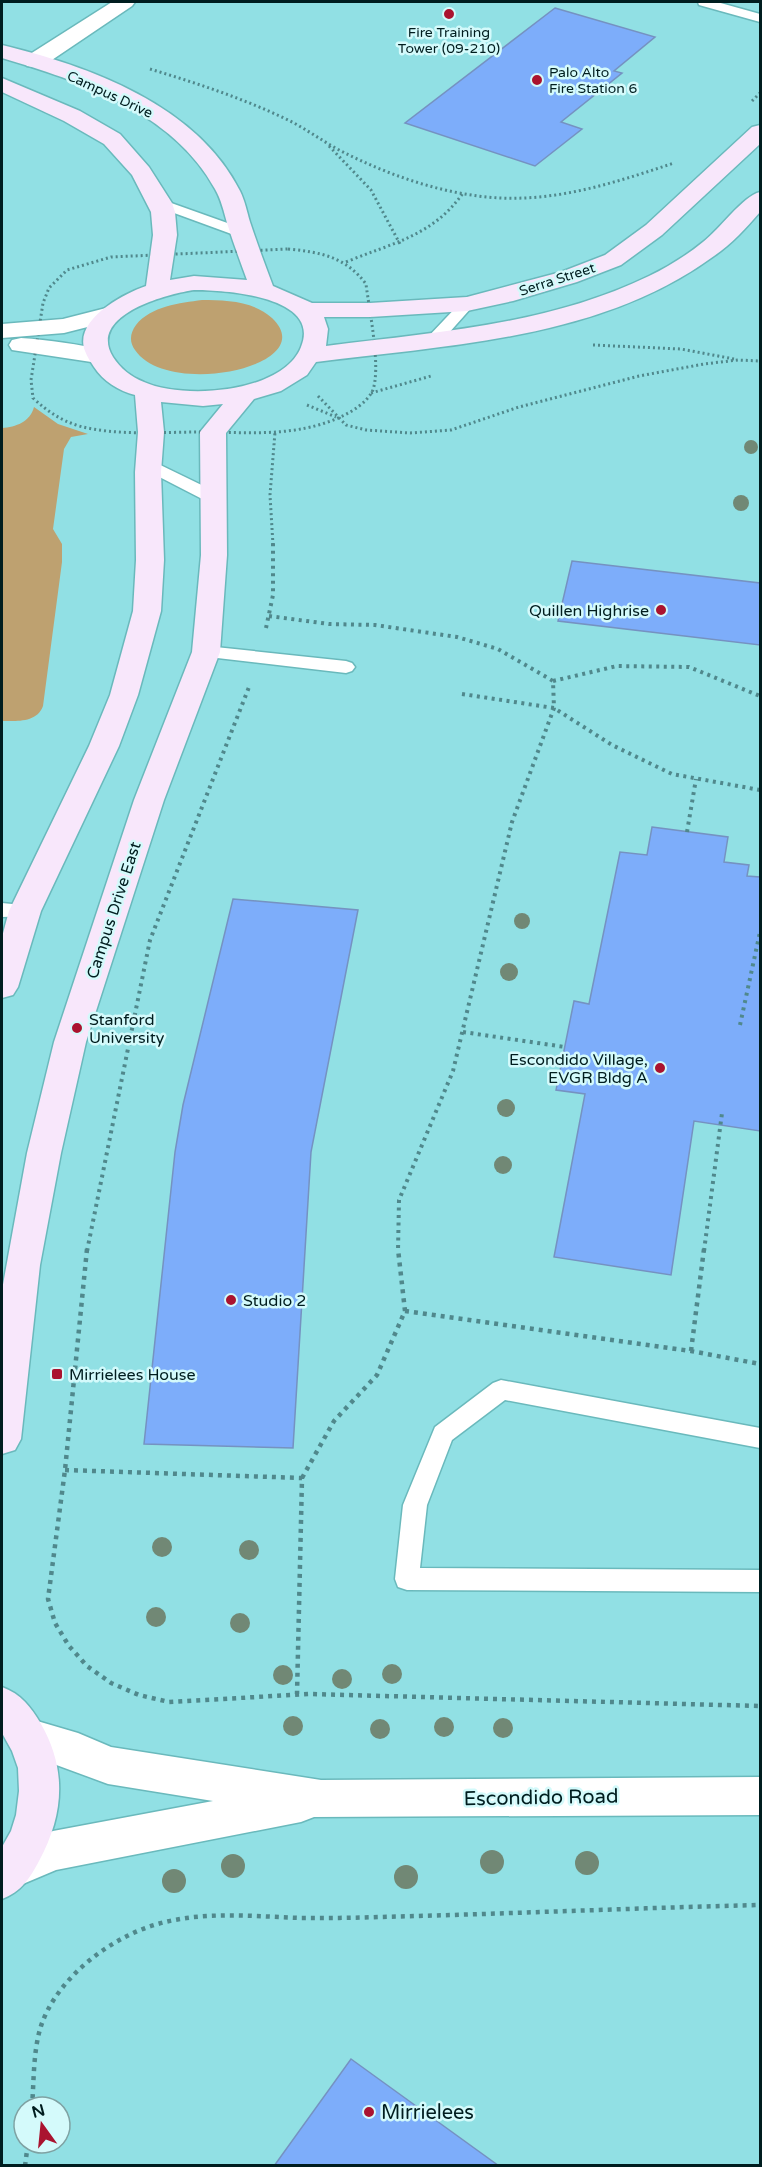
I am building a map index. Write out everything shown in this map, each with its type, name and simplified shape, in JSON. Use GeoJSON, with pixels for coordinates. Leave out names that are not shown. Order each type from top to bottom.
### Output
{"type":"FeatureCollection","features":[{"type":"Feature","properties":{"kind":"street"},"geometry":{"type":"LineString","coordinates":[[35,61],[125,2]]}},
{"type":"Feature","properties":{"kind":"street","name":"Campus Drive"},"geometry":{"type":"LineString","coordinates":[[2,51],[35,61],[122,97],[173,126],[204,153],[227,189],[263,290]]}},
{"type":"Feature","properties":{"kind":"street"},"geometry":{"type":"LineString","coordinates":[[2,84],[72,116],[112,139],[141,172],[160,203],[165,235],[157,290]]}},
{"type":"Feature","properties":{"kind":"street","name":"Serra Street"},"geometry":{"type":"LineString","coordinates":[[306,310],[370,310],[467,304],[569,277],[613,260],[654,230],[760,132]]}},
{"type":"Feature","properties":{"kind":"street"},"geometry":{"type":"LineString","coordinates":[[311,356],[489,333],[533,324],[623,298],[674,272],[706,251],[760,199]]}},
{"type":"Feature","properties":{"kind":"street"},"geometry":{"type":"LineString","coordinates":[[2,331],[64,326],[110,314],[129,302],[157,290],[194,283],[226,283],[263,290],[306,310],[315,325],[316,340],[311,356],[301,368],[267,388],[244,395],[213,399],[180,398],[147,392],[116,377],[98,356],[95,344],[96,332],[110,314]]}},
{"type":"Feature","properties":{"kind":"street"},"geometry":{"type":"LineString","coordinates":[[2,344],[62,349],[98,356]]}},
{"type":"Feature","properties":{"kind":"street"},"geometry":{"type":"LineString","coordinates":[[2,987],[13,911],[104,746],[124,695],[147,611],[150,560],[148,464],[151,432],[147,392]]}},
{"type":"Feature","properties":{"kind":"street","name":"Campus Drive East"},"geometry":{"type":"LineString","coordinates":[[2,1439],[22,1265],[44,1153],[70,1042],[149,800],[206,652],[214,555],[213,432],[244,395]]}},
{"type":"Feature","properties":{"kind":"street"},"geometry":{"type":"LineString","coordinates":[[2,1705],[27,1736],[34,1751],[40,1778],[41,1800],[36,1822],[26,1846],[6,1874]]}},
{"type":"Feature","properties":{"kind":"street","name":"Escondido Road"},"geometry":{"type":"LineString","coordinates":[[27,1736],[78,1752],[108,1765],[321,1799],[760,1796]]}},
{"type":"Feature","properties":{"kind":"street","name":"Escondido Road"},"geometry":{"type":"LineString","coordinates":[[6,1874],[62,1849],[146,1835],[321,1799]]}},
{"type":"Feature","properties":{"kind":"lane"},"geometry":{"type":"LineString","coordinates":[[704,2],[760,18]]}},
{"type":"Feature","properties":{"kind":"lane"},"geometry":{"type":"LineString","coordinates":[[160,203],[242,233]]}},
{"type":"Feature","properties":{"kind":"lane"},"geometry":{"type":"LineString","coordinates":[[433,341],[467,304]]}},
{"type":"Feature","properties":{"kind":"lane"},"geometry":{"type":"LineString","coordinates":[[148,464],[212,497]]}},
{"type":"Feature","properties":{"kind":"lane"},"geometry":{"type":"LineString","coordinates":[[206,652],[346,667]]}},
{"type":"Feature","properties":{"kind":"lane"},"geometry":{"type":"LineString","coordinates":[[760,1438],[501,1390],[442,1434],[415,1505],[407,1579],[760,1581]]}},
{"type":"Feature","properties":{"kind":"path"},"geometry":{"type":"LineString","coordinates":[[142,66],[287,119],[341,151],[386,170],[463,193],[488,197],[523,198],[570,192],[612,183],[674,163]]}},
{"type":"Feature","properties":{"kind":"path"},"geometry":{"type":"LineString","coordinates":[[752,101],[760,93]]}},
{"type":"Feature","properties":{"kind":"path"},"geometry":{"type":"LineString","coordinates":[[323,140],[364,179],[386,212],[400,244]]}},
{"type":"Feature","properties":{"kind":"path"},"geometry":{"type":"LineString","coordinates":[[345,262],[367,252],[400,244],[435,225],[456,207],[463,193]]}},
{"type":"Feature","properties":{"kind":"path"},"geometry":{"type":"LineString","coordinates":[[265,250],[307,251],[332,256],[345,262],[359,273],[366,284],[369,302]]}},
{"type":"Feature","properties":{"kind":"path"},"geometry":{"type":"LineString","coordinates":[[41,318],[43,303],[49,288],[67,270],[111,256],[148,255]]}},
{"type":"Feature","properties":{"kind":"path"},"geometry":{"type":"LineString","coordinates":[[366,284],[376,283]]}},
{"type":"Feature","properties":{"kind":"path"},"geometry":{"type":"LineString","coordinates":[[585,344],[638,344],[672,347],[707,351],[738,360]]}},
{"type":"Feature","properties":{"kind":"path"},"geometry":{"type":"LineString","coordinates":[[234,432],[303,429],[337,418],[357,407],[371,393],[377,376],[376,356]]}},
{"type":"Feature","properties":{"kind":"path"},"geometry":{"type":"LineString","coordinates":[[33,358],[31,380],[33,398],[51,415],[80,426],[131,432]]}},
{"type":"Feature","properties":{"kind":"path"},"geometry":{"type":"LineString","coordinates":[[337,418],[346,425],[366,430],[410,433],[451,430],[519,407],[639,376],[738,360],[760,361]]}},
{"type":"Feature","properties":{"kind":"path"},"geometry":{"type":"LineString","coordinates":[[264,636],[273,595],[273,531],[270,495],[275,432]]}},
{"type":"Feature","properties":{"kind":"path"},"geometry":{"type":"LineString","coordinates":[[269,616],[329,624],[375,625],[457,637],[498,649],[553,681],[617,666],[689,667],[760,696]]}},
{"type":"Feature","properties":{"kind":"path"},"geometry":{"type":"LineString","coordinates":[[251,681],[150,940],[88,1244],[65,1470],[48,1599],[55,1623],[69,1646],[87,1666],[111,1683],[139,1695],[169,1702],[297,1694],[760,1706]]}},
{"type":"Feature","properties":{"kind":"path"},"geometry":{"type":"LineString","coordinates":[[297,1694],[302,1478],[334,1421],[377,1375],[405,1311],[398,1258],[399,1200],[453,1071],[512,822],[554,708],[553,681]]}},
{"type":"Feature","properties":{"kind":"path"},"geometry":{"type":"LineString","coordinates":[[462,694],[554,708],[612,745],[672,774],[760,790]]}},
{"type":"Feature","properties":{"kind":"path"},"geometry":{"type":"LineString","coordinates":[[687,832],[696,779]]}},
{"type":"Feature","properties":{"kind":"path"},"geometry":{"type":"LineString","coordinates":[[740,1025],[760,932]]}},
{"type":"Feature","properties":{"kind":"path"},"geometry":{"type":"LineString","coordinates":[[463,1032],[565,1047]]}},
{"type":"Feature","properties":{"kind":"path"},"geometry":{"type":"LineString","coordinates":[[691,1352],[722,1113]]}},
{"type":"Feature","properties":{"kind":"path"},"geometry":{"type":"LineString","coordinates":[[405,1311],[760,1364]]}},
{"type":"Feature","properties":{"kind":"path"},"geometry":{"type":"LineString","coordinates":[[65,1470],[302,1478]]}},
{"type":"Feature","properties":{"kind":"path"},"geometry":{"type":"LineString","coordinates":[[33,2095],[41,2027],[56,1998],[76,1973],[100,1952],[127,1935],[158,1922],[189,1916],[221,1915],[324,1918],[760,1905]]}},
{"type":"Feature","properties":{"kind":"shaded area"},"geometry":{"type":"Polygon","coordinates":[[[202,300],[239,303],[265,312],[272,318],[282,335],[277,350],[260,362],[235,370],[206,374],[178,372],[152,365],[135,350],[131,334],[142,319],[166,306],[202,300]]]}},
{"type":"Feature","properties":{"kind":"shaded area"},"geometry":{"type":"Polygon","coordinates":[[[34,407],[58,424],[88,434],[71,437],[64,449],[53,529],[62,544],[62,562],[43,706],[36,716],[31,718],[20,721],[2,721],[2,428],[22,423],[34,407]]]}},
{"type":"Feature","properties":{"kind":"building","name":"Palo Alto Fire Station 6"},"geometry":{"type":"Polygon","coordinates":[[[555,8],[655,37],[614,71],[622,73],[561,122],[582,129],[535,166],[405,123],[555,8]]]}},
{"type":"Feature","properties":{"kind":"building","name":"Quillen Highrise"},"geometry":{"type":"Polygon","coordinates":[[[572,561],[760,583],[760,645],[558,621],[572,561]]]}},
{"type":"Feature","properties":{"kind":"building","name":"Escondido Village, EVGR Bldg A"},"geometry":{"type":"Polygon","coordinates":[[[652,827],[728,837],[724,862],[749,865],[747,876],[760,877],[760,1131],[694,1121],[671,1275],[554,1257],[585,1094],[556,1090],[574,1001],[589,1004],[620,852],[647,855],[652,827]]]}},
{"type":"Feature","properties":{"kind":"building","name":"Studio 2"},"geometry":{"type":"Polygon","coordinates":[[[233,899],[358,910],[311,1152],[293,1448],[144,1444],[175,1152],[183,1105],[233,899]]]}},
{"type":"Feature","properties":{"kind":"building","name":"Mirrielees"},"geometry":{"type":"Polygon","coordinates":[[[351,2059],[499,2166],[274,2166],[351,2059]]]}},
{"type":"Feature","properties":{"kind":"place","name":"Fire Training Tower (09-210)"},"geometry":{"type":"Point","coordinates":[449,14]}},
{"type":"Feature","properties":{"kind":"place","name":"Palo Alto Fire Station 6"},"geometry":{"type":"Point","coordinates":[537,80]}},
{"type":"Feature","properties":{"kind":"place","name":"Quillen Highrise"},"geometry":{"type":"Point","coordinates":[661,610]}},
{"type":"Feature","properties":{"kind":"place","name":"Stanford University"},"geometry":{"type":"Point","coordinates":[77,1028]}},
{"type":"Feature","properties":{"kind":"place","name":"Escondido Village, EVGR Bldg A"},"geometry":{"type":"Point","coordinates":[660,1068]}},
{"type":"Feature","properties":{"kind":"place","name":"Studio 2"},"geometry":{"type":"Point","coordinates":[231,1300]}},
{"type":"Feature","properties":{"kind":"place","name":"Mirrielees House"},"geometry":{"type":"Point","coordinates":[57,1374]}},
{"type":"Feature","properties":{"kind":"place","name":"Mirrielees"},"geometry":{"type":"Point","coordinates":[369,2112]}}]}
